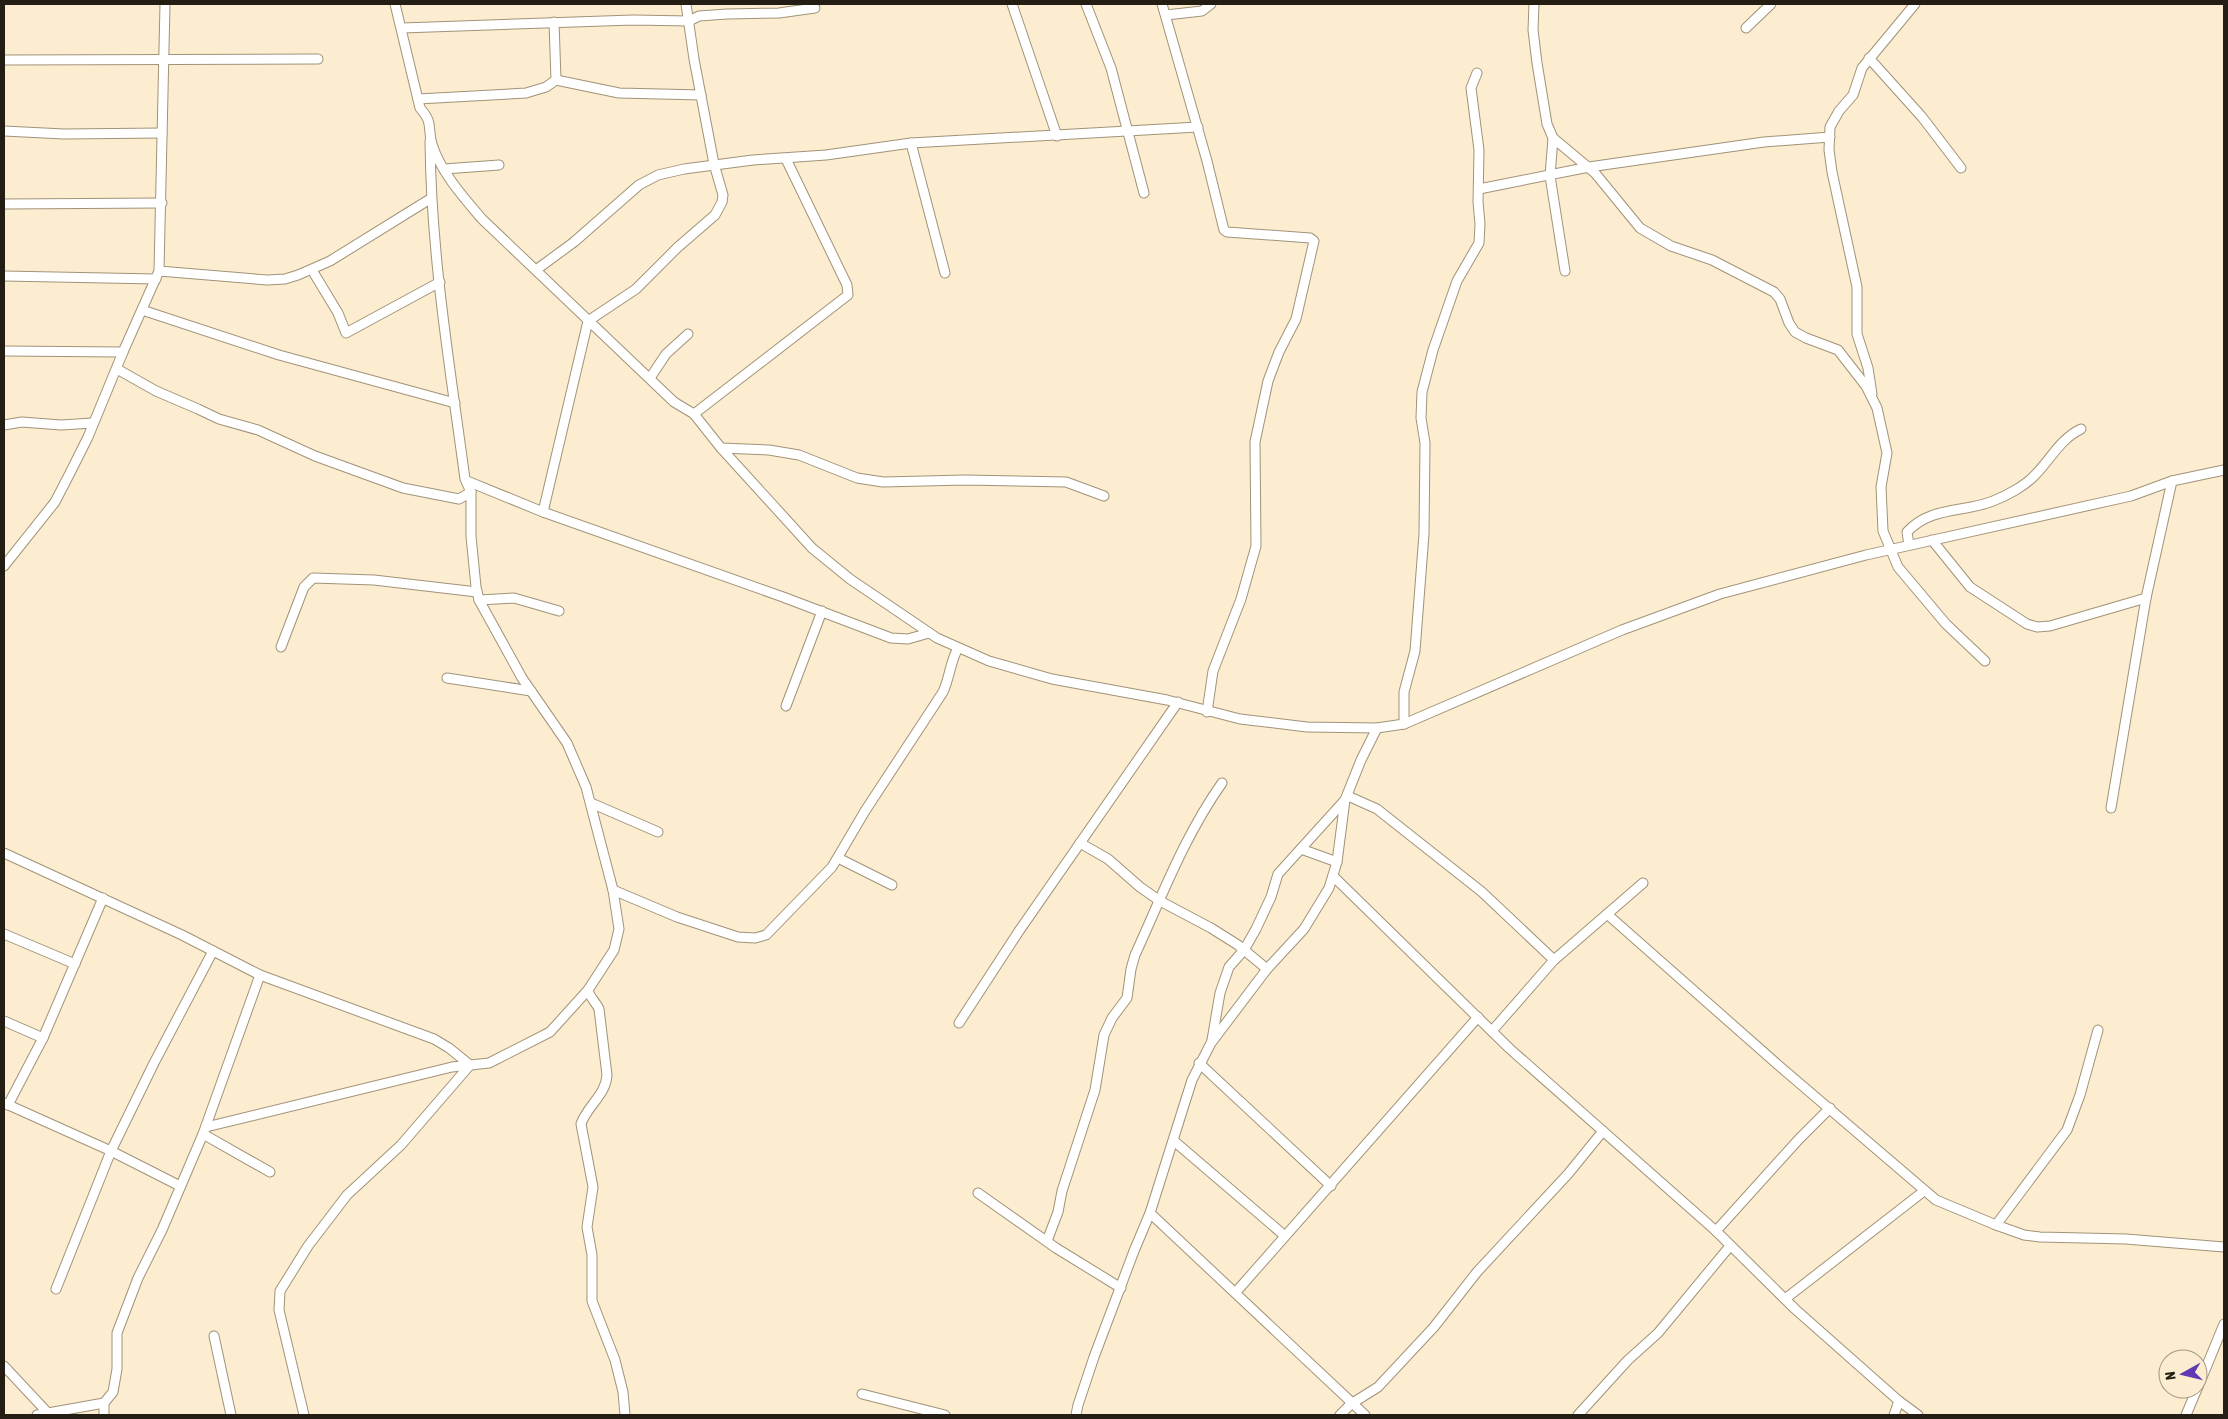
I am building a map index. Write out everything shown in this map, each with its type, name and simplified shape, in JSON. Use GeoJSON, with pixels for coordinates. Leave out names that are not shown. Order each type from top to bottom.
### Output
{"type":"FeatureCollection","features":[{"type":"Feature","properties":{"kind":"street"},"geometry":{"type":"LineString","coordinates":[[4,566],[55,502],[88,437],[122,352],[158,275],[162,203],[166,4]]}},
{"type":"Feature","properties":{"kind":"street"},"geometry":{"type":"LineString","coordinates":[[395,4],[420,108],[429,119],[432,144],[444,169],[461,194],[482,219],[674,402],[694,414],[721,448],[812,548],[850,580],[929,633],[958,648],[1019,670],[1178,702],[1207,712],[1272,724],[1307,727],[1377,728],[1404,724],[1550,660],[1691,603],[1737,589],[1909,545],[2131,496],[2172,481],[2224,470]]}},
{"type":"Feature","properties":{"kind":"street"},"geometry":{"type":"LineString","coordinates":[[544,512],[588,321],[636,289],[678,247],[715,215],[723,195],[714,164],[686,4]]}},
{"type":"Feature","properties":{"kind":"street"},"geometry":{"type":"LineString","coordinates":[[1012,4],[1057,136]]}},
{"type":"Feature","properties":{"kind":"street"},"geometry":{"type":"LineString","coordinates":[[1086,4],[1110,68],[1144,193]]}},
{"type":"Feature","properties":{"kind":"street"},"geometry":{"type":"LineString","coordinates":[[1162,4],[1198,127],[1224,230],[1227,232],[1310,238],[1314,241],[1296,319],[1279,352],[1268,381],[1255,442],[1256,546],[1241,599],[1214,671],[1207,712]]}},
{"type":"Feature","properties":{"kind":"street"},"geometry":{"type":"LineString","coordinates":[[1166,15],[1197,13],[1211,4]]}},
{"type":"Feature","properties":{"kind":"street"},"geometry":{"type":"LineString","coordinates":[[1534,4],[1533,30],[1547,124],[1553,138],[1550,176],[1565,271]]}},
{"type":"Feature","properties":{"kind":"street"},"geometry":{"type":"LineString","coordinates":[[1746,28],[1771,4]]}},
{"type":"Feature","properties":{"kind":"street"},"geometry":{"type":"LineString","coordinates":[[1915,4],[1862,68],[1853,95],[1839,111],[1830,127],[1832,172],[1857,287],[1857,334],[1868,368],[1872,396],[1882,427],[1887,453],[1881,487],[1882,531],[1898,567],[1946,624],[1985,661]]}},
{"type":"Feature","properties":{"kind":"street"},"geometry":{"type":"LineString","coordinates":[[402,28],[554,22],[689,21],[709,15],[779,13],[815,8]]}},
{"type":"Feature","properties":{"kind":"street"},"geometry":{"type":"LineString","coordinates":[[554,22],[556,80]]}},
{"type":"Feature","properties":{"kind":"street"},"geometry":{"type":"LineString","coordinates":[[1869,58],[1922,118],[1961,168]]}},
{"type":"Feature","properties":{"kind":"street"},"geometry":{"type":"LineString","coordinates":[[4,60],[318,59]]}},
{"type":"Feature","properties":{"kind":"street"},"geometry":{"type":"LineString","coordinates":[[1404,724],[1404,692],[1415,651],[1424,534],[1425,443],[1421,418],[1422,392],[1433,350],[1457,281],[1479,243],[1477,124],[1471,88],[1477,73]]}},
{"type":"Feature","properties":{"kind":"street"},"geometry":{"type":"LineString","coordinates":[[418,99],[526,93],[546,87],[556,80],[619,93],[701,95]]}},
{"type":"Feature","properties":{"kind":"street"},"geometry":{"type":"LineString","coordinates":[[204,1131],[452,1067],[489,1064],[550,1032],[588,990],[614,950],[618,940],[619,922],[591,803],[567,743],[531,692],[478,596],[471,536],[472,492],[465,479],[430,199],[429,119]]}},
{"type":"Feature","properties":{"kind":"street"},"geometry":{"type":"LineString","coordinates":[[536,270],[574,242],[639,185],[658,175],[714,164],[786,159],[912,143],[1198,127]]}},
{"type":"Feature","properties":{"kind":"street"},"geometry":{"type":"LineString","coordinates":[[4,131],[64,134],[162,133]]}},
{"type":"Feature","properties":{"kind":"street"},"geometry":{"type":"LineString","coordinates":[[1479,189],[1589,167],[1764,142],[1830,137]]}},
{"type":"Feature","properties":{"kind":"street"},"geometry":{"type":"LineString","coordinates":[[1553,138],[1589,167],[1611,190],[1640,228],[1671,246],[1712,260],[1774,292],[1780,299],[1789,323],[1795,332],[1838,350],[1872,396]]}},
{"type":"Feature","properties":{"kind":"street"},"geometry":{"type":"LineString","coordinates":[[912,143],[945,273]]}},
{"type":"Feature","properties":{"kind":"street"},"geometry":{"type":"LineString","coordinates":[[694,414],[848,296],[847,286],[786,159]]}},
{"type":"Feature","properties":{"kind":"street"},"geometry":{"type":"LineString","coordinates":[[444,169],[499,165]]}},
{"type":"Feature","properties":{"kind":"street"},"geometry":{"type":"LineString","coordinates":[[4,276],[158,275],[266,280],[285,279],[312,270],[330,261],[430,199]]}},
{"type":"Feature","properties":{"kind":"street"},"geometry":{"type":"LineString","coordinates":[[4,204],[162,203]]}},
{"type":"Feature","properties":{"kind":"street"},"geometry":{"type":"LineString","coordinates":[[312,270],[338,312],[346,333],[440,282]]}},
{"type":"Feature","properties":{"kind":"street"},"geometry":{"type":"LineString","coordinates":[[142,310],[279,354],[455,403]]}},
{"type":"Feature","properties":{"kind":"street"},"geometry":{"type":"LineString","coordinates":[[650,378],[666,354],[688,334]]}},
{"type":"Feature","properties":{"kind":"street"},"geometry":{"type":"LineString","coordinates":[[4,351],[122,352]]}},
{"type":"Feature","properties":{"kind":"street"},"geometry":{"type":"LineString","coordinates":[[116,369],[156,391],[219,419],[258,430],[315,456],[403,488],[459,499],[472,492]]}},
{"type":"Feature","properties":{"kind":"street"},"geometry":{"type":"LineString","coordinates":[[4,425],[22,422],[61,425],[93,423]]}},
{"type":"Feature","properties":{"kind":"street"},"geometry":{"type":"LineString","coordinates":[[1909,545],[1907,532],[1921,519],[1993,501],[2021,486],[2033,478],[2070,435],[2081,429]]}},
{"type":"Feature","properties":{"kind":"street"},"geometry":{"type":"LineString","coordinates":[[721,448],[769,450],[799,455],[857,478],[882,482],[965,480],[1066,482],[1104,496]]}},
{"type":"Feature","properties":{"kind":"street"},"geometry":{"type":"LineString","coordinates":[[465,479],[471,484],[544,512],[900,640],[929,633]]}},
{"type":"Feature","properties":{"kind":"street"},"geometry":{"type":"LineString","coordinates":[[2111,808],[2146,598],[2172,481]]}},
{"type":"Feature","properties":{"kind":"street"},"geometry":{"type":"LineString","coordinates":[[1932,540],[1970,587],[2027,624],[2037,627],[2050,626],[2146,598]]}},
{"type":"Feature","properties":{"kind":"street"},"geometry":{"type":"LineString","coordinates":[[281,647],[304,588],[313,578],[374,580],[478,596],[514,598],[559,611]]}},
{"type":"Feature","properties":{"kind":"street"},"geometry":{"type":"LineString","coordinates":[[786,706],[822,611]]}},
{"type":"Feature","properties":{"kind":"street"},"geometry":{"type":"LineString","coordinates":[[612,890],[676,917],[738,937],[755,938],[766,935],[775,928],[838,858],[865,811],[943,692],[949,679],[952,658],[958,648]]}},
{"type":"Feature","properties":{"kind":"street"},"geometry":{"type":"LineString","coordinates":[[447,678],[531,692]]}},
{"type":"Feature","properties":{"kind":"street"},"geometry":{"type":"LineString","coordinates":[[958,1023],[1019,931],[1178,702]]}},
{"type":"Feature","properties":{"kind":"street"},"geometry":{"type":"LineString","coordinates":[[1076,1415],[1094,1357],[1150,1213],[1199,1063],[1211,1042],[1267,969],[1304,929],[1318,907],[1333,876],[1337,862],[1346,798],[1361,760],[1377,728]]}},
{"type":"Feature","properties":{"kind":"street"},"geometry":{"type":"LineString","coordinates":[[1047,1241],[1058,1212],[1062,1190],[1095,1090],[1104,1035],[1112,1018],[1127,998],[1131,968],[1135,955],[1160,901],[1203,810],[1222,783]]}},
{"type":"Feature","properties":{"kind":"street"},"geometry":{"type":"LineString","coordinates":[[1211,1042],[1220,993],[1229,967],[1244,950],[1271,897],[1278,874],[1318,827],[1346,798]]}},
{"type":"Feature","properties":{"kind":"street"},"geometry":{"type":"LineString","coordinates":[[1346,798],[1377,809],[1482,892],[1554,960]]}},
{"type":"Feature","properties":{"kind":"street"},"geometry":{"type":"LineString","coordinates":[[591,803],[658,832]]}},
{"type":"Feature","properties":{"kind":"street"},"geometry":{"type":"LineString","coordinates":[[1080,843],[1108,859],[1140,887],[1160,901],[1211,928],[1244,950],[1267,969]]}},
{"type":"Feature","properties":{"kind":"street"},"geometry":{"type":"LineString","coordinates":[[1301,849],[1337,862]]}},
{"type":"Feature","properties":{"kind":"street"},"geometry":{"type":"LineString","coordinates":[[4,853],[103,898],[260,975],[434,1040],[449,1048],[470,1065]]}},
{"type":"Feature","properties":{"kind":"street"},"geometry":{"type":"LineString","coordinates":[[838,858],[892,885]]}},
{"type":"Feature","properties":{"kind":"street"},"geometry":{"type":"LineString","coordinates":[[1333,876],[1492,1031],[1716,1231],[1786,1299],[1899,1401],[1918,1415]]}},
{"type":"Feature","properties":{"kind":"street"},"geometry":{"type":"LineString","coordinates":[[1492,1031],[1554,960],[1643,883]]}},
{"type":"Feature","properties":{"kind":"street"},"geometry":{"type":"LineString","coordinates":[[103,898],[43,1038],[6,1104],[111,1151],[180,1186]]}},
{"type":"Feature","properties":{"kind":"street"},"geometry":{"type":"LineString","coordinates":[[1607,914],[1777,1064],[1936,1200],[1996,1225],[2040,1237],[2126,1239],[2224,1247]]}},
{"type":"Feature","properties":{"kind":"street"},"geometry":{"type":"LineString","coordinates":[[4,934],[75,964]]}},
{"type":"Feature","properties":{"kind":"street"},"geometry":{"type":"LineString","coordinates":[[56,1289],[111,1151],[154,1063],[213,951]]}},
{"type":"Feature","properties":{"kind":"street"},"geometry":{"type":"LineString","coordinates":[[104,1415],[104,1403],[113,1392],[117,1369],[117,1333],[138,1278],[162,1230],[204,1131],[260,975]]}},
{"type":"Feature","properties":{"kind":"street"},"geometry":{"type":"LineString","coordinates":[[588,990],[590,997],[596,1002],[599,1009],[607,1075],[606,1084],[602,1092],[581,1124],[593,1187],[587,1227],[592,1255],[592,1301],[615,1360],[623,1392],[625,1415]]}},
{"type":"Feature","properties":{"kind":"street"},"geometry":{"type":"LineString","coordinates":[[1236,1292],[1332,1186],[1478,1017]]}},
{"type":"Feature","properties":{"kind":"street"},"geometry":{"type":"LineString","coordinates":[[4,1021],[43,1038]]}},
{"type":"Feature","properties":{"kind":"street"},"geometry":{"type":"LineString","coordinates":[[1996,1225],[2066,1130],[2080,1095],[2098,1030]]}},
{"type":"Feature","properties":{"kind":"street"},"geometry":{"type":"LineString","coordinates":[[1199,1063],[1332,1186]]}},
{"type":"Feature","properties":{"kind":"street"},"geometry":{"type":"LineString","coordinates":[[304,1415],[279,1310],[280,1291],[308,1246],[347,1194],[401,1145],[470,1065]]}},
{"type":"Feature","properties":{"kind":"street"},"geometry":{"type":"LineString","coordinates":[[1716,1231],[1799,1139],[1830,1108]]}},
{"type":"Feature","properties":{"kind":"street"},"geometry":{"type":"LineString","coordinates":[[204,1131],[270,1172]]}},
{"type":"Feature","properties":{"kind":"street"},"geometry":{"type":"LineString","coordinates":[[1340,1415],[1351,1404],[1378,1387],[1434,1327],[1477,1272],[1568,1174],[1603,1131]]}},
{"type":"Feature","properties":{"kind":"street"},"geometry":{"type":"LineString","coordinates":[[1174,1141],[1285,1236]]}},
{"type":"Feature","properties":{"kind":"street"},"geometry":{"type":"LineString","coordinates":[[1786,1299],[1924,1191]]}},
{"type":"Feature","properties":{"kind":"street"},"geometry":{"type":"LineString","coordinates":[[978,1194],[1120,1288]]}},
{"type":"Feature","properties":{"kind":"street"},"geometry":{"type":"LineString","coordinates":[[1150,1213],[1236,1292],[1351,1404],[1365,1415]]}},
{"type":"Feature","properties":{"kind":"street"},"geometry":{"type":"LineString","coordinates":[[1579,1415],[1628,1360],[1663,1328],[1730,1246]]}},
{"type":"Feature","properties":{"kind":"street"},"geometry":{"type":"LineString","coordinates":[[2208,1363],[2224,1324]]}},
{"type":"Feature","properties":{"kind":"street"},"geometry":{"type":"LineString","coordinates":[[214,1336],[232,1415]]}},
{"type":"Feature","properties":{"kind":"street"},"geometry":{"type":"LineString","coordinates":[[4,1366],[47,1412]]}},
{"type":"Feature","properties":{"kind":"street"},"geometry":{"type":"LineString","coordinates":[[862,1394],[945,1415]]}},
{"type":"Feature","properties":{"kind":"street"},"geometry":{"type":"LineString","coordinates":[[2186,1415],[2193,1399]]}},
{"type":"Feature","properties":{"kind":"street"},"geometry":{"type":"LineString","coordinates":[[1894,1415],[1899,1401]]}},
{"type":"Feature","properties":{"kind":"street"},"geometry":{"type":"LineString","coordinates":[[37,1415],[104,1403]]}}]}
